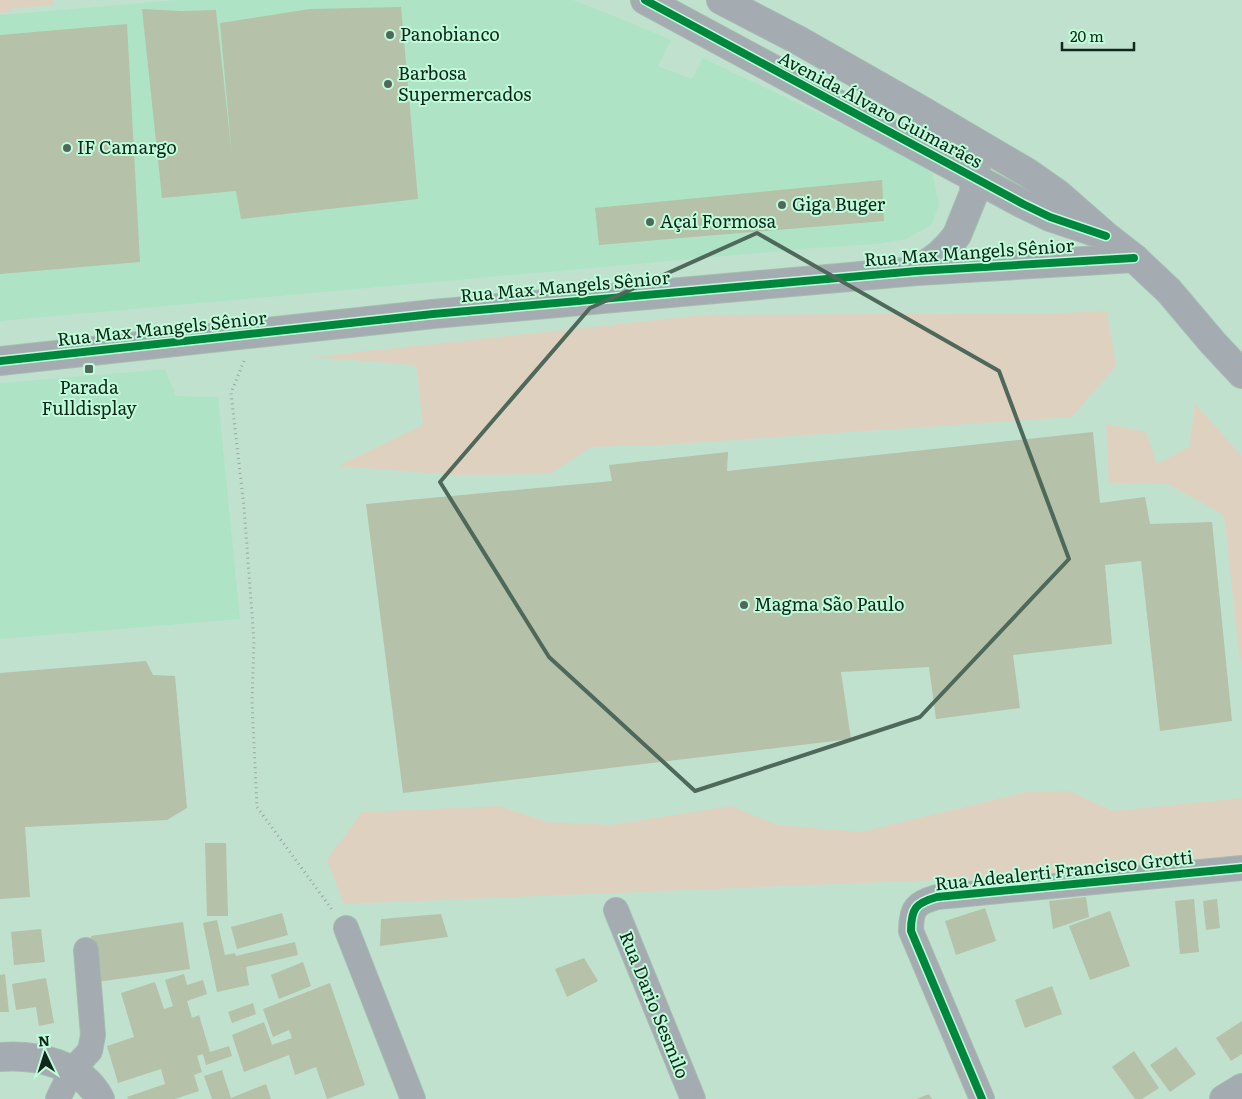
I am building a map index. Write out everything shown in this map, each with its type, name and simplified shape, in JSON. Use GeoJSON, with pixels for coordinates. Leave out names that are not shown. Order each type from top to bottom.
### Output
{"type":"FeatureCollection","features":[{"type":"Feature","properties":{"kind":"street","name":"Avenida Álvaro Guimarães"},"geometry":{"type":"LineString","coordinates":[[645,0],[1050,218],[1106,236]]}},
{"type":"Feature","properties":{"kind":"street","name":"Avenida Álvaro Guimarães"},"geometry":{"type":"LineString","coordinates":[[721,0],[798,40],[986,147],[1058,194],[1134,258],[1169,291],[1213,344],[1242,374]]}},
{"type":"Feature","properties":{"kind":"street","name":"Rua Max Mangels Sênior"},"geometry":{"type":"LineString","coordinates":[[917,271],[939,256],[957,235],[974,193],[977,164],[980,155],[986,147]]}},
{"type":"Feature","properties":{"kind":"street","name":"Rua Max Mangels Sênior"},"geometry":{"type":"LineString","coordinates":[[0,361],[433,314],[917,271],[1134,258]]}},
{"type":"Feature","properties":{"kind":"street","name":"Rua Adealerti Francisco Grotti"},"geometry":{"type":"LineString","coordinates":[[982,1099],[910,931],[911,919],[916,907],[926,900],[938,897],[1242,868]]}},
{"type":"Feature","properties":{"kind":"street","name":"Rua Dario Sesmilo"},"geometry":{"type":"LineString","coordinates":[[616,910],[693,1099]]}},
{"type":"Feature","properties":{"kind":"street"},"geometry":{"type":"LineString","coordinates":[[346,928],[413,1099]]}},
{"type":"Feature","properties":{"kind":"street"},"geometry":{"type":"LineString","coordinates":[[58,1099],[72,1070],[90,1051],[93,1035],[86,950]]}},
{"type":"Feature","properties":{"kind":"street"},"geometry":{"type":"LineString","coordinates":[[0,1057],[14,1056],[49,1061],[72,1070],[95,1090],[100,1099]]}},
{"type":"Feature","properties":{"kind":"street"},"geometry":{"type":"LineString","coordinates":[[1224,1099],[1242,1088]]}},
{"type":"Feature","properties":{"kind":"path"},"geometry":{"type":"LineString","coordinates":[[245,360],[231,393],[244,507],[254,641],[252,702],[257,807],[346,928]]}},
{"type":"Feature","properties":{"kind":"highlighted area"},"geometry":{"type":"Polygon","coordinates":[[[757,233],[999,371],[1069,559],[920,717],[695,791],[549,657],[440,482],[590,308],[757,233]]]}},
{"type":"Feature","properties":{"kind":"shaded area"},"geometry":{"type":"Polygon","coordinates":[[[0,0],[54,0],[54,5],[10,9],[10,12],[0,13],[0,0]]]}},
{"type":"Feature","properties":{"kind":"shaded area"},"geometry":{"type":"Polygon","coordinates":[[[175,0],[573,0],[671,40],[658,66],[692,79],[703,58],[931,167],[939,204],[932,224],[907,239],[878,244],[815,248],[0,321],[0,15],[175,0]]]}},
{"type":"Feature","properties":{"kind":"shaded area"},"geometry":{"type":"Polygon","coordinates":[[[1107,311],[1116,366],[1072,417],[659,445],[591,447],[550,474],[453,475],[338,466],[423,425],[416,365],[311,357],[704,315],[1064,313],[1107,311]]]}},
{"type":"Feature","properties":{"kind":"shaded area"},"geometry":{"type":"Polygon","coordinates":[[[165,369],[176,396],[218,397],[240,619],[0,639],[0,383],[165,369]]]}},
{"type":"Feature","properties":{"kind":"shaded area"},"geometry":{"type":"Polygon","coordinates":[[[1195,403],[1242,457],[1242,659],[1240,663],[1224,515],[1168,484],[1109,483],[1106,424],[1146,432],[1157,464],[1189,447],[1195,403]]]}},
{"type":"Feature","properties":{"kind":"shaded area"},"geometry":{"type":"Polygon","coordinates":[[[1069,791],[1113,811],[1242,798],[1242,857],[1085,874],[344,904],[327,860],[362,812],[500,806],[547,822],[610,825],[731,806],[778,825],[861,832],[1026,792],[1069,791]]]}},
{"type":"Feature","properties":{"kind":"building"},"geometry":{"type":"Polygon","coordinates":[[[401,7],[418,199],[241,219],[236,191],[162,198],[142,9],[216,10],[232,156],[220,23],[310,9],[401,7]]]}},
{"type":"Feature","properties":{"kind":"building","name":"IF Camargo"},"geometry":{"type":"Polygon","coordinates":[[[127,24],[140,262],[0,274],[0,35],[127,24]]]}},
{"type":"Feature","properties":{"kind":"building"},"geometry":{"type":"Polygon","coordinates":[[[882,180],[884,221],[599,245],[595,208],[882,180]]]}},
{"type":"Feature","properties":{"kind":"building","name":"Magma São Paulo"},"geometry":{"type":"Polygon","coordinates":[[[1093,432],[1100,503],[1145,497],[1150,524],[1212,522],[1232,721],[1160,731],[1141,561],[1105,565],[1112,644],[1013,655],[1020,708],[936,719],[929,667],[841,672],[851,739],[403,793],[366,504],[612,481],[609,465],[728,452],[727,471],[1093,432]]]}},
{"type":"Feature","properties":{"kind":"building"},"geometry":{"type":"Polygon","coordinates":[[[146,661],[153,675],[175,676],[187,808],[167,820],[25,827],[30,897],[0,899],[0,673],[146,661]]]}},
{"type":"Feature","properties":{"kind":"building"},"geometry":{"type":"Polygon","coordinates":[[[205,843],[226,843],[228,916],[207,916],[205,843]]]}},
{"type":"Feature","properties":{"kind":"building"},"geometry":{"type":"Polygon","coordinates":[[[1086,897],[1089,917],[1053,929],[1049,901],[1086,897]]]}},
{"type":"Feature","properties":{"kind":"building"},"geometry":{"type":"Polygon","coordinates":[[[1194,899],[1199,952],[1180,954],[1175,901],[1194,899]]]}},
{"type":"Feature","properties":{"kind":"building"},"geometry":{"type":"Polygon","coordinates":[[[1217,899],[1220,928],[1206,930],[1203,901],[1217,899]]]}},
{"type":"Feature","properties":{"kind":"building"},"geometry":{"type":"Polygon","coordinates":[[[985,908],[996,941],[956,955],[945,921],[985,908]]]}},
{"type":"Feature","properties":{"kind":"building"},"geometry":{"type":"Polygon","coordinates":[[[1110,911],[1130,966],[1090,980],[1069,926],[1110,911]]]}},
{"type":"Feature","properties":{"kind":"building"},"geometry":{"type":"Polygon","coordinates":[[[282,913],[288,935],[237,949],[231,927],[282,913]]]}},
{"type":"Feature","properties":{"kind":"building"},"geometry":{"type":"Polygon","coordinates":[[[441,914],[448,937],[380,946],[381,919],[441,914]]]}},
{"type":"Feature","properties":{"kind":"building"},"geometry":{"type":"Polygon","coordinates":[[[217,920],[225,955],[235,953],[236,956],[295,942],[298,955],[246,967],[249,985],[217,992],[203,923],[217,920]]]}},
{"type":"Feature","properties":{"kind":"building"},"geometry":{"type":"Polygon","coordinates":[[[183,922],[190,969],[97,982],[91,936],[183,922]]]}},
{"type":"Feature","properties":{"kind":"building"},"geometry":{"type":"Polygon","coordinates":[[[41,929],[45,962],[14,965],[11,932],[41,929]]]}},
{"type":"Feature","properties":{"kind":"building"},"geometry":{"type":"Polygon","coordinates":[[[584,958],[598,981],[567,997],[555,969],[584,958]]]}},
{"type":"Feature","properties":{"kind":"building"},"geometry":{"type":"Polygon","coordinates":[[[303,962],[311,986],[279,999],[271,975],[303,962]]]}},
{"type":"Feature","properties":{"kind":"building"},"geometry":{"type":"Polygon","coordinates":[[[5,974],[9,1012],[0,1012],[0,975],[5,974]]]}},
{"type":"Feature","properties":{"kind":"building"},"geometry":{"type":"Polygon","coordinates":[[[184,974],[187,985],[203,980],[207,994],[187,1001],[192,1018],[199,1015],[210,1052],[229,1046],[232,1056],[206,1065],[203,1054],[197,1056],[202,1072],[194,1075],[199,1091],[175,1099],[128,1099],[127,1097],[165,1084],[161,1069],[118,1083],[107,1046],[134,1037],[121,993],[155,982],[164,1009],[173,1006],[165,980],[184,974]]]}},
{"type":"Feature","properties":{"kind":"building"},"geometry":{"type":"Polygon","coordinates":[[[46,978],[54,1023],[39,1026],[36,1007],[16,1010],[12,984],[46,978]]]}},
{"type":"Feature","properties":{"kind":"building"},"geometry":{"type":"Polygon","coordinates":[[[330,983],[365,1085],[327,1099],[316,1067],[295,1075],[289,1055],[244,1072],[232,1035],[264,1022],[272,1045],[292,1038],[289,1030],[273,1037],[263,1009],[330,983]]]}},
{"type":"Feature","properties":{"kind":"building"},"geometry":{"type":"Polygon","coordinates":[[[1052,986],[1062,1014],[1025,1028],[1015,1000],[1052,986]]]}},
{"type":"Feature","properties":{"kind":"building"},"geometry":{"type":"Polygon","coordinates":[[[253,1003],[256,1014],[232,1023],[228,1012],[253,1003]]]}},
{"type":"Feature","properties":{"kind":"building"},"geometry":{"type":"Polygon","coordinates":[[[1242,1021],[1242,1054],[1231,1061],[1216,1038],[1242,1021]]]}},
{"type":"Feature","properties":{"kind":"building"},"geometry":{"type":"Polygon","coordinates":[[[1176,1047],[1196,1074],[1170,1092],[1150,1065],[1176,1047]]]}},
{"type":"Feature","properties":{"kind":"building"},"geometry":{"type":"Polygon","coordinates":[[[1134,1051],[1159,1088],[1142,1099],[1135,1099],[1112,1067],[1134,1051]]]}},
{"type":"Feature","properties":{"kind":"building"},"geometry":{"type":"Polygon","coordinates":[[[222,1070],[231,1098],[266,1084],[271,1099],[212,1099],[204,1076],[222,1070]]]}},
{"type":"Feature","properties":{"kind":"building"},"geometry":{"type":"Polygon","coordinates":[[[929,1094],[932,1099],[916,1099],[929,1094]]]}},
{"type":"Feature","properties":{"kind":"cycle path"},"geometry":{"type":"LineString","coordinates":[[645,0],[1023,204],[1050,217],[1106,236]]}},
{"type":"Feature","properties":{"kind":"cycle path"},"geometry":{"type":"LineString","coordinates":[[0,361],[433,314],[917,271],[1134,258]]}},
{"type":"Feature","properties":{"kind":"cycle path"},"geometry":{"type":"LineString","coordinates":[[982,1099],[911,931],[912,917],[920,904],[937,897],[1242,868]]}},
{"type":"Feature","properties":{"kind":"place","name":"Panobianco"},"geometry":{"type":"Point","coordinates":[390,35]}},
{"type":"Feature","properties":{"kind":"place","name":"Barbosa Supermercados"},"geometry":{"type":"Point","coordinates":[388,84]}},
{"type":"Feature","properties":{"kind":"place","name":"IF Camargo"},"geometry":{"type":"Point","coordinates":[67,148]}},
{"type":"Feature","properties":{"kind":"place","name":"Giga Buger"},"geometry":{"type":"Point","coordinates":[782,205]}},
{"type":"Feature","properties":{"kind":"place","name":"Açaí Formosa"},"geometry":{"type":"Point","coordinates":[650,222]}},
{"type":"Feature","properties":{"kind":"place","name":"Parada Fulldisplay"},"geometry":{"type":"Point","coordinates":[89,369]}},
{"type":"Feature","properties":{"kind":"place","name":"Magma São Paulo"},"geometry":{"type":"Point","coordinates":[744,605]}}]}
